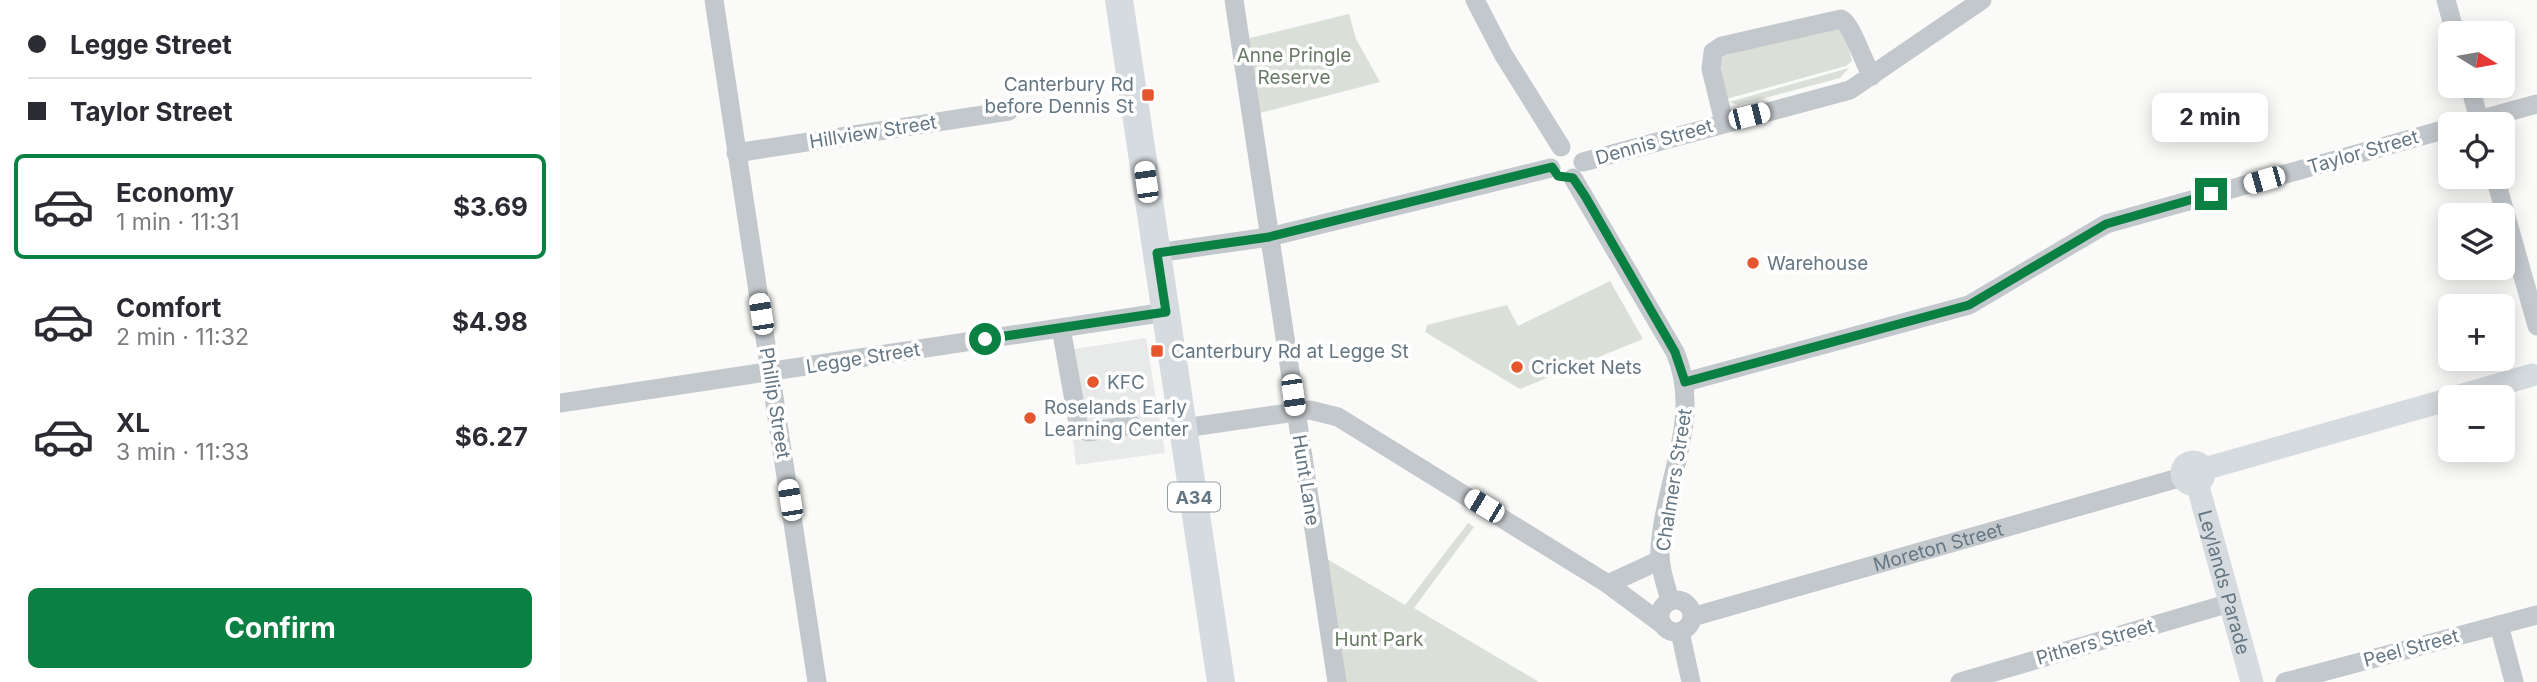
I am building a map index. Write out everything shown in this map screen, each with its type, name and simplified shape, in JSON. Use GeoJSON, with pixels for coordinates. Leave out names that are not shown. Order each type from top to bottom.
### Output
{"type":"FeatureCollection","features":[{"type":"Feature","properties":{"kind":"highway","name":"A34"},"geometry":{"type":"LineString","coordinates":[[1119,0],[1221,682]]}},
{"type":"Feature","properties":{"kind":"main road"},"geometry":{"type":"LineString","coordinates":[[2496,385],[2535,373]]}},
{"type":"Feature","properties":{"kind":"main road","name":"Moreton Street"},"geometry":{"type":"LineString","coordinates":[[2194,476],[2438,403]]}},
{"type":"Feature","properties":{"kind":"main road","name":"Leylands Parade"},"geometry":{"type":"LineString","coordinates":[[2194,476],[2252,682]]}},
{"type":"Feature","properties":{"kind":"street","name":"Phillip Street"},"geometry":{"type":"LineString","coordinates":[[714,0],[817,682]]}},
{"type":"Feature","properties":{"kind":"street","name":"Hunt Lane"},"geometry":{"type":"LineString","coordinates":[[1234,0],[1337,682]]}},
{"type":"Feature","properties":{"kind":"street"},"geometry":{"type":"LineString","coordinates":[[1475,0],[1503,54],[1561,148]]}},
{"type":"Feature","properties":{"kind":"street","name":"Dennis Street"},"geometry":{"type":"LineString","coordinates":[[1578,170],[1724,122],[1850,90],[1982,0]]}},
{"type":"Feature","properties":{"kind":"street"},"geometry":{"type":"LineString","coordinates":[[2446,0],[2452,21]]}},
{"type":"Feature","properties":{"kind":"street","name":"Dennis Street"},"geometry":{"type":"LineString","coordinates":[[1724,122],[1710,63],[1713,52],[1722,46],[1837,18],[1849,24],[1860,56],[1872,76]]}},
{"type":"Feature","properties":{"kind":"street"},"geometry":{"type":"LineString","coordinates":[[2511,112],[2537,104]]}},
{"type":"Feature","properties":{"kind":"street","name":"Hillview Street"},"geometry":{"type":"LineString","coordinates":[[736,153],[1009,111]]}},
{"type":"Feature","properties":{"kind":"street","name":"Taylor Street"},"geometry":{"type":"LineString","coordinates":[[1685,382],[1969,305],[2106,224],[2438,131]]}},
{"type":"Feature","properties":{"kind":"street"},"geometry":{"type":"LineString","coordinates":[[1561,148],[1576,149],[1578,170],[1558,176],[1552,167],[1551,158],[1561,148]]}},
{"type":"Feature","properties":{"kind":"street"},"geometry":{"type":"LineString","coordinates":[[1157,253],[1269,237],[1552,167]]}},
{"type":"Feature","properties":{"kind":"street","name":"Chalmers Street"},"geometry":{"type":"LineString","coordinates":[[1578,170],[1675,352],[1685,382],[1686,413],[1662,530],[1661,560],[1669,601]]}},
{"type":"Feature","properties":{"kind":"street"},"geometry":{"type":"LineString","coordinates":[[2498,189],[2537,326]]}},
{"type":"Feature","properties":{"kind":"street","name":"Legge Street"},"geometry":{"type":"LineString","coordinates":[[560,403],[1166,312]]}},
{"type":"Feature","properties":{"kind":"street"},"geometry":{"type":"LineString","coordinates":[[1061,328],[1079,428],[1088,432],[1132,425]]}},
{"type":"Feature","properties":{"kind":"street"},"geometry":{"type":"LineString","coordinates":[[1184,428],[1310,410],[1338,418],[1678,624]]}},
{"type":"Feature","properties":{"kind":"street","name":"Moreton Street"},"geometry":{"type":"LineString","coordinates":[[1678,624],[2194,476]]}},
{"type":"Feature","properties":{"kind":"street"},"geometry":{"type":"LineString","coordinates":[[1608,583],[1661,560]]}},
{"type":"Feature","properties":{"kind":"street"},"geometry":{"type":"LineString","coordinates":[[1608,583],[1669,601],[1686,603],[1678,624],[1691,682]]}},
{"type":"Feature","properties":{"kind":"street"},"geometry":{"type":"LineString","coordinates":[[1669,601],[1661,610],[1678,624]]}},
{"type":"Feature","properties":{"kind":"street","name":"Pithers Street"},"geometry":{"type":"LineString","coordinates":[[1964,681],[2230,603]]}},
{"type":"Feature","properties":{"kind":"street","name":"Peel Street"},"geometry":{"type":"LineString","coordinates":[[2285,682],[2537,615]]}},
{"type":"Feature","properties":{"kind":"street"},"geometry":{"type":"LineString","coordinates":[[2499,625],[2514,682]]}},
{"type":"Feature","properties":{"kind":"shaded area"},"geometry":{"type":"Polygon","coordinates":[[[1146,338],[1165,453],[1076,465],[1062,351],[1146,338]]]}},
{"type":"Feature","properties":{"kind":"green space","name":"Anne Pringle Reserve"},"geometry":{"type":"Polygon","coordinates":[[[1349,14],[1356,39],[1380,82],[1256,114],[1246,39],[1349,14]]]}},
{"type":"Feature","properties":{"kind":"green space"},"geometry":{"type":"Polygon","coordinates":[[[1833,26],[1845,33],[1852,61],[1846,66],[1726,99],[1719,61],[1726,55],[1833,26]]]}},
{"type":"Feature","properties":{"kind":"green space"},"geometry":{"type":"Polygon","coordinates":[[[1849,68],[1840,78],[1738,105],[1729,102],[1849,68]]]}},
{"type":"Feature","properties":{"kind":"green space"},"geometry":{"type":"Polygon","coordinates":[[[1610,281],[1643,339],[1520,389],[1425,332],[1427,325],[1507,305],[1518,326],[1610,281]]]}},
{"type":"Feature","properties":{"kind":"green space","name":"Hunt Park"},"geometry":{"type":"Polygon","coordinates":[[[1468,523],[1474,527],[1414,608],[1539,682],[1343,682],[1322,556],[1405,605],[1468,523]]]}},
{"type":"Feature","properties":{"kind":"place","name":"Canterbury Rd before Dennis St"},"geometry":{"type":"Point","coordinates":[1148,95]}},
{"type":"Feature","properties":{"kind":"place","name":"Warehouse"},"geometry":{"type":"Point","coordinates":[1753,263]}},
{"type":"Feature","properties":{"kind":"place","name":"Canterbury Rd at Legge St"},"geometry":{"type":"Point","coordinates":[1157,351]}},
{"type":"Feature","properties":{"kind":"place","name":"Cricket Nets"},"geometry":{"type":"Point","coordinates":[1517,367]}},
{"type":"Feature","properties":{"kind":"place","name":"KFC"},"geometry":{"type":"Point","coordinates":[1093,382]}},
{"type":"Feature","properties":{"kind":"place","name":"Roselands Early Learning Center"},"geometry":{"type":"Point","coordinates":[1030,418]}},
{"type":"Feature","properties":{"kind":"route"},"geometry":{"type":"LineString","coordinates":[[985,339],[1166,312],[1157,253],[1269,237],[1552,167],[1558,176],[1573,178],[1585,196],[1675,352],[1685,382],[1969,305],[2106,224],[2211,194]]}}]}
